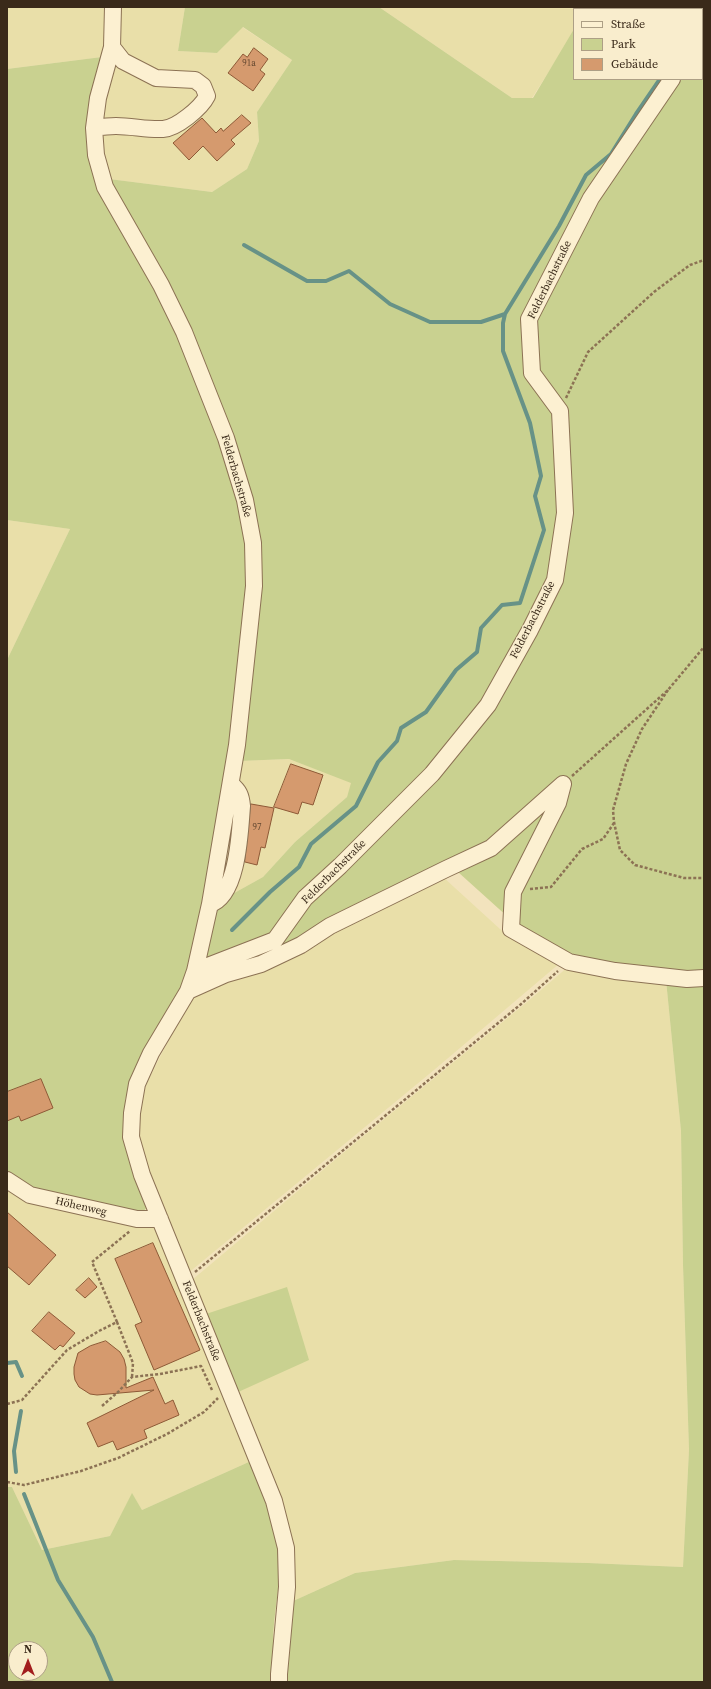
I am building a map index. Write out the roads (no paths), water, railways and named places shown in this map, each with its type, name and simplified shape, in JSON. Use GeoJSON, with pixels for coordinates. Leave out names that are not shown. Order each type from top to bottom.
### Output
{"type":"FeatureCollection","features":[{"type":"Feature","properties":{"kind":"street","name":"Felderbachstraße"},"geometry":{"type":"LineString","coordinates":[[113,7],[112,47],[98,98],[94,128],[96,155],[106,187],[161,285],[184,332],[226,438],[245,500],[253,543],[254,586],[237,745],[210,904],[195,971],[188,991],[151,1053],[137,1084],[132,1113],[131,1137],[142,1175],[152,1219],[185,1281],[222,1394],[274,1501],[286,1548],[287,1587],[279,1674],[280,1682]]}},
{"type":"Feature","properties":{"kind":"street"},"geometry":{"type":"LineString","coordinates":[[94,128],[116,126],[164,129],[172,126],[190,114],[204,103],[207,96],[203,86],[195,80],[156,78],[123,61],[112,47]]}},
{"type":"Feature","properties":{"kind":"street","name":"Felderbachstraße"},"geometry":{"type":"LineString","coordinates":[[195,971],[275,940],[305,898],[340,866],[432,774],[488,705],[530,630],[555,580],[565,513],[560,412],[532,373],[529,319],[591,198],[671,80]]}},
{"type":"Feature","properties":{"kind":"street"},"geometry":{"type":"LineString","coordinates":[[188,991],[226,974],[261,964],[301,945],[330,926],[446,868],[491,848],[563,784],[558,803],[513,892],[510,929],[569,962],[615,972],[687,979],[704,978]]}},
{"type":"Feature","properties":{"kind":"street","name":"Höhenweg"},"geometry":{"type":"LineString","coordinates":[[7,1180],[30,1195],[137,1220],[152,1219]]}},
{"type":"Feature","properties":{"kind":"waterway"},"geometry":{"type":"LineString","coordinates":[[232,930],[270,892],[299,867],[311,844],[356,806],[378,762],[397,741],[401,728],[426,712],[456,670],[477,652],[481,628],[502,605],[520,603],[544,530],[535,496],[541,476],[530,423],[503,351],[503,323],[505,314],[559,226],[586,175],[611,154],[659,80]]}},
{"type":"Feature","properties":{"kind":"waterway"},"geometry":{"type":"LineString","coordinates":[[244,245],[307,281],[326,281],[349,271],[390,304],[430,322],[481,322],[505,314]]}},
{"type":"Feature","properties":{"kind":"waterway"},"geometry":{"type":"LineString","coordinates":[[7,1363],[16,1362],[22,1376]]}},
{"type":"Feature","properties":{"kind":"waterway"},"geometry":{"type":"LineString","coordinates":[[16,1472],[14,1451],[21,1411]]}},
{"type":"Feature","properties":{"kind":"waterway"},"geometry":{"type":"LineString","coordinates":[[24,1494],[58,1580],[93,1637],[112,1682]]}}]}
